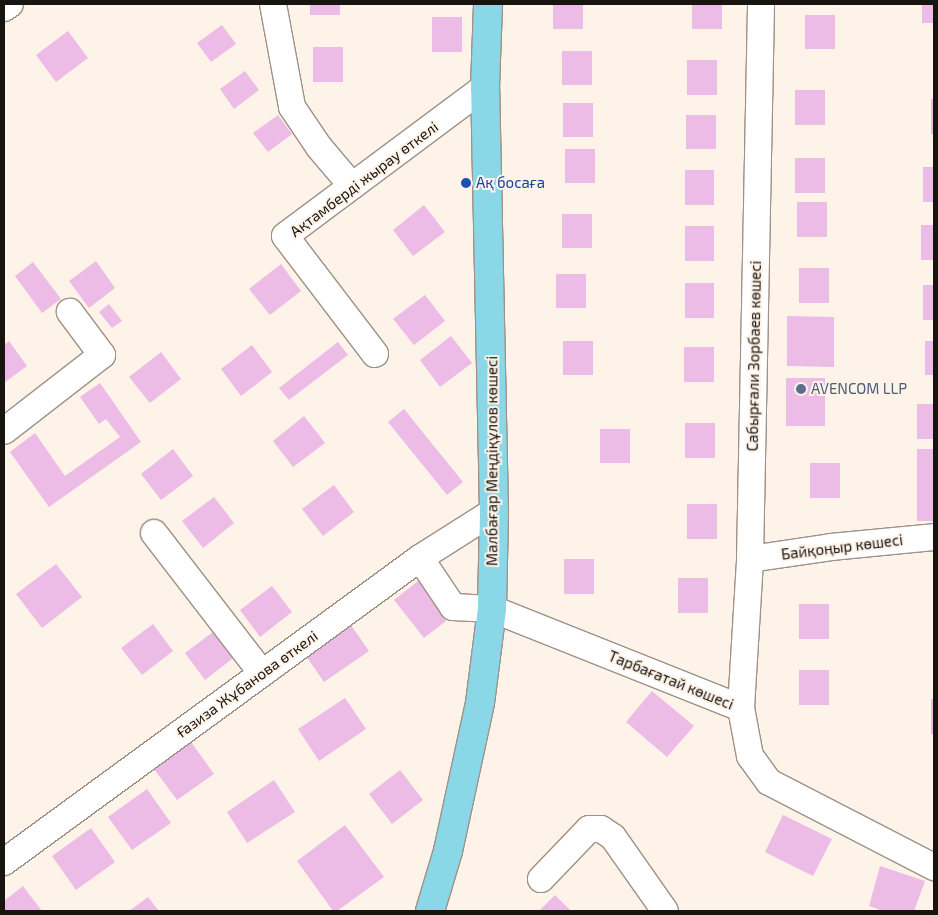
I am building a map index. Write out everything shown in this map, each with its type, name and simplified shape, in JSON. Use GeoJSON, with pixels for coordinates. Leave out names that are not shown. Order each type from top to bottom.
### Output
{"type":"FeatureCollection","features":[{"type":"Feature","properties":{"kind":"main road","name":"Малбағар Меңдіқұлов көшесі"},"geometry":{"type":"LineString","coordinates":[[434,909],[480,703],[492,609],[494,511],[485,87],[488,4]]}},
{"type":"Feature","properties":{"kind":"street"},"geometry":{"type":"LineString","coordinates":[[4,8],[10,4]]}},
{"type":"Feature","properties":{"kind":"street"},"geometry":{"type":"LineString","coordinates":[[273,4],[292,107],[319,147],[352,186]]}},
{"type":"Feature","properties":{"kind":"street","name":"Сабырғали Зорбаев көшесі"},"geometry":{"type":"LineString","coordinates":[[741,708],[750,559],[761,4]]}},
{"type":"Feature","properties":{"kind":"street","name":"Ақтамберді жырау өткелі"},"geometry":{"type":"LineString","coordinates":[[375,354],[285,236],[485,87]]}},
{"type":"Feature","properties":{"kind":"street"},"geometry":{"type":"LineString","coordinates":[[4,431],[102,354],[70,312]]}},
{"type":"Feature","properties":{"kind":"street","name":"Ғазиза Жұбанова өткелі"},"geometry":{"type":"LineString","coordinates":[[4,862],[420,558],[494,511]]}},
{"type":"Feature","properties":{"kind":"street"},"geometry":{"type":"LineString","coordinates":[[154,533],[262,673]]}},
{"type":"Feature","properties":{"kind":"street","name":"Байқоңыр көшесi"},"geometry":{"type":"LineString","coordinates":[[750,559],[831,547],[934,537]]}},
{"type":"Feature","properties":{"kind":"street","name":"Тарбағатай көшесi"},"geometry":{"type":"LineString","coordinates":[[420,558],[453,607],[492,609],[741,708],[750,756],[769,782],[934,866]]}},
{"type":"Feature","properties":{"kind":"street"},"geometry":{"type":"LineString","coordinates":[[540,879],[589,829],[602,829],[613,837],[665,911]]}},
{"type":"Feature","properties":{"kind":"building"},"geometry":{"type":"Polygon","coordinates":[[[310,4],[340,4],[340,15],[310,15],[310,4]]]}},
{"type":"Feature","properties":{"kind":"building"},"geometry":{"type":"Polygon","coordinates":[[[553,4],[583,4],[583,29],[553,29],[553,4]]]}},
{"type":"Feature","properties":{"kind":"building"},"geometry":{"type":"Polygon","coordinates":[[[692,4],[722,4],[722,29],[692,29],[692,4]]]}},
{"type":"Feature","properties":{"kind":"building"},"geometry":{"type":"Polygon","coordinates":[[[922,4],[934,4],[934,23],[922,23],[922,4]]]}},
{"type":"Feature","properties":{"kind":"building"},"geometry":{"type":"Polygon","coordinates":[[[805,15],[835,15],[835,49],[805,49],[805,15]]]}},
{"type":"Feature","properties":{"kind":"building"},"geometry":{"type":"Polygon","coordinates":[[[432,17],[462,17],[462,52],[432,52],[432,17]]]}},
{"type":"Feature","properties":{"kind":"building"},"geometry":{"type":"Polygon","coordinates":[[[222,25],[236,44],[211,62],[197,43],[222,25]]]}},
{"type":"Feature","properties":{"kind":"building"},"geometry":{"type":"Polygon","coordinates":[[[68,31],[88,58],[56,82],[36,55],[68,31]]]}},
{"type":"Feature","properties":{"kind":"building"},"geometry":{"type":"Polygon","coordinates":[[[313,47],[343,47],[343,82],[313,82],[313,47]]]}},
{"type":"Feature","properties":{"kind":"building"},"geometry":{"type":"Polygon","coordinates":[[[562,51],[592,51],[592,85],[562,85],[562,51]]]}},
{"type":"Feature","properties":{"kind":"building"},"geometry":{"type":"Polygon","coordinates":[[[687,60],[717,60],[717,95],[687,95],[687,60]]]}},
{"type":"Feature","properties":{"kind":"building"},"geometry":{"type":"Polygon","coordinates":[[[245,71],[259,90],[234,109],[220,89],[245,71]]]}},
{"type":"Feature","properties":{"kind":"building"},"geometry":{"type":"Polygon","coordinates":[[[795,90],[825,90],[825,125],[795,125],[795,90]]]}},
{"type":"Feature","properties":{"kind":"building"},"geometry":{"type":"Polygon","coordinates":[[[931,99],[934,99],[934,134],[931,134],[931,99]]]}},
{"type":"Feature","properties":{"kind":"building"},"geometry":{"type":"Polygon","coordinates":[[[563,103],[593,103],[593,137],[563,137],[563,103]]]}},
{"type":"Feature","properties":{"kind":"building"},"geometry":{"type":"Polygon","coordinates":[[[278,115],[292,134],[268,152],[253,133],[278,115]]]}},
{"type":"Feature","properties":{"kind":"building"},"geometry":{"type":"Polygon","coordinates":[[[686,115],[716,115],[716,149],[686,149],[686,115]]]}},
{"type":"Feature","properties":{"kind":"building"},"geometry":{"type":"Polygon","coordinates":[[[565,149],[595,149],[595,183],[565,183],[565,149]]]}},
{"type":"Feature","properties":{"kind":"building"},"geometry":{"type":"Polygon","coordinates":[[[795,158],[825,158],[825,193],[795,193],[795,158]]]}},
{"type":"Feature","properties":{"kind":"building"},"geometry":{"type":"Polygon","coordinates":[[[923,167],[934,167],[934,202],[923,202],[923,167]]]}},
{"type":"Feature","properties":{"kind":"building"},"geometry":{"type":"Polygon","coordinates":[[[685,170],[714,170],[714,205],[685,205],[685,170]]]}},
{"type":"Feature","properties":{"kind":"building"},"geometry":{"type":"Polygon","coordinates":[[[797,202],[827,202],[827,237],[797,237],[797,202]]]}},
{"type":"Feature","properties":{"kind":"building"},"geometry":{"type":"Polygon","coordinates":[[[424,205],[445,232],[413,256],[393,230],[424,205]]]}},
{"type":"Feature","properties":{"kind":"building"},"geometry":{"type":"Polygon","coordinates":[[[562,214],[592,214],[592,248],[562,248],[562,214]]]}},
{"type":"Feature","properties":{"kind":"building"},"geometry":{"type":"Polygon","coordinates":[[[921,225],[934,225],[934,260],[921,260],[921,225]]]}},
{"type":"Feature","properties":{"kind":"building"},"geometry":{"type":"Polygon","coordinates":[[[685,226],[714,226],[714,261],[685,261],[685,226]]]}},
{"type":"Feature","properties":{"kind":"building"},"geometry":{"type":"Polygon","coordinates":[[[96,261],[115,288],[89,308],[69,281],[96,261]]]}},
{"type":"Feature","properties":{"kind":"building"},"geometry":{"type":"Polygon","coordinates":[[[33,262],[61,299],[42,313],[15,276],[33,262]]]}},
{"type":"Feature","properties":{"kind":"building"},"geometry":{"type":"Polygon","coordinates":[[[281,264],[301,291],[270,315],[249,289],[281,264]]]}},
{"type":"Feature","properties":{"kind":"building"},"geometry":{"type":"Polygon","coordinates":[[[799,268],[829,268],[829,303],[799,303],[799,268]]]}},
{"type":"Feature","properties":{"kind":"building"},"geometry":{"type":"Polygon","coordinates":[[[556,274],[586,274],[586,308],[556,308],[556,274]]]}},
{"type":"Feature","properties":{"kind":"building"},"geometry":{"type":"Polygon","coordinates":[[[685,283],[714,283],[714,318],[685,318],[685,283]]]}},
{"type":"Feature","properties":{"kind":"building"},"geometry":{"type":"Polygon","coordinates":[[[923,285],[934,285],[934,320],[923,320],[923,285]]]}},
{"type":"Feature","properties":{"kind":"building"},"geometry":{"type":"Polygon","coordinates":[[[425,295],[445,321],[414,345],[393,319],[425,295]]]}},
{"type":"Feature","properties":{"kind":"building"},"geometry":{"type":"Polygon","coordinates":[[[109,304],[122,321],[112,328],[99,312],[109,304]]]}},
{"type":"Feature","properties":{"kind":"building"},"geometry":{"type":"Polygon","coordinates":[[[787,316],[834,317],[834,367],[787,366],[787,316]]]}},
{"type":"Feature","properties":{"kind":"building"},"geometry":{"type":"Polygon","coordinates":[[[451,336],[472,363],[440,387],[420,360],[451,336]]]}},
{"type":"Feature","properties":{"kind":"building"},"geometry":{"type":"Polygon","coordinates":[[[9,341],[27,366],[4,383],[4,345],[9,341]]]}},
{"type":"Feature","properties":{"kind":"building"},"geometry":{"type":"Polygon","coordinates":[[[563,341],[593,341],[593,375],[563,375],[563,341]]]}},
{"type":"Feature","properties":{"kind":"building"},"geometry":{"type":"Polygon","coordinates":[[[925,341],[934,341],[934,375],[925,375],[925,341]]]}},
{"type":"Feature","properties":{"kind":"building"},"geometry":{"type":"Polygon","coordinates":[[[338,342],[348,355],[289,400],[279,388],[338,342]]]}},
{"type":"Feature","properties":{"kind":"building"},"geometry":{"type":"Polygon","coordinates":[[[252,345],[272,372],[241,396],[221,369],[252,345]]]}},
{"type":"Feature","properties":{"kind":"building"},"geometry":{"type":"Polygon","coordinates":[[[684,347],[714,347],[714,382],[684,382],[684,347]]]}},
{"type":"Feature","properties":{"kind":"building"},"geometry":{"type":"Polygon","coordinates":[[[161,352],[181,379],[150,403],[129,377],[161,352]]]}},
{"type":"Feature","properties":{"kind":"building"},"geometry":{"type":"Polygon","coordinates":[[[786,378],[825,378],[825,426],[786,426],[786,378]]]}},
{"type":"Feature","properties":{"kind":"building"},"geometry":{"type":"Polygon","coordinates":[[[100,383],[141,442],[49,507],[10,452],[35,433],[65,476],[120,437],[106,419],[99,424],[80,397],[100,383]]]}},
{"type":"Feature","properties":{"kind":"building"},"geometry":{"type":"Polygon","coordinates":[[[917,404],[934,404],[934,439],[917,439],[917,404]]]}},
{"type":"Feature","properties":{"kind":"building"},"geometry":{"type":"Polygon","coordinates":[[[404,409],[463,482],[447,495],[388,422],[404,409]]]}},
{"type":"Feature","properties":{"kind":"building"},"geometry":{"type":"Polygon","coordinates":[[[304,416],[325,443],[293,467],[273,441],[304,416]]]}},
{"type":"Feature","properties":{"kind":"building"},"geometry":{"type":"Polygon","coordinates":[[[685,423],[715,423],[715,458],[685,458],[685,423]]]}},
{"type":"Feature","properties":{"kind":"building"},"geometry":{"type":"Polygon","coordinates":[[[600,429],[630,429],[630,463],[600,463],[600,429]]]}},
{"type":"Feature","properties":{"kind":"building"},"geometry":{"type":"Polygon","coordinates":[[[173,449],[193,476],[161,500],[141,474],[173,449]]]}},
{"type":"Feature","properties":{"kind":"building"},"geometry":{"type":"Polygon","coordinates":[[[917,449],[934,449],[934,521],[917,521],[917,449]]]}},
{"type":"Feature","properties":{"kind":"building"},"geometry":{"type":"Polygon","coordinates":[[[810,463],[840,463],[840,498],[810,498],[810,463]]]}},
{"type":"Feature","properties":{"kind":"building"},"geometry":{"type":"Polygon","coordinates":[[[334,485],[354,512],[323,536],[302,509],[334,485]]]}},
{"type":"Feature","properties":{"kind":"building"},"geometry":{"type":"Polygon","coordinates":[[[214,497],[234,523],[203,548],[182,521],[214,497]]]}},
{"type":"Feature","properties":{"kind":"building"},"geometry":{"type":"Polygon","coordinates":[[[687,504],[717,504],[717,539],[687,539],[687,504]]]}},
{"type":"Feature","properties":{"kind":"building"},"geometry":{"type":"Polygon","coordinates":[[[564,559],[594,559],[594,594],[564,594],[564,559]]]}},
{"type":"Feature","properties":{"kind":"building"},"geometry":{"type":"Polygon","coordinates":[[[56,564],[82,597],[42,628],[16,594],[56,564]]]}},
{"type":"Feature","properties":{"kind":"building"},"geometry":{"type":"Polygon","coordinates":[[[422,578],[446,608],[440,613],[446,621],[424,638],[394,600],[422,578]]]}},
{"type":"Feature","properties":{"kind":"building"},"geometry":{"type":"Polygon","coordinates":[[[678,578],[708,578],[708,613],[678,613],[678,578]]]}},
{"type":"Feature","properties":{"kind":"building"},"geometry":{"type":"Polygon","coordinates":[[[272,586],[292,612],[260,637],[240,610],[272,586]]]}},
{"type":"Feature","properties":{"kind":"building"},"geometry":{"type":"Polygon","coordinates":[[[799,604],[829,604],[829,639],[799,639],[799,604]]]}},
{"type":"Feature","properties":{"kind":"building"},"geometry":{"type":"Polygon","coordinates":[[[153,624],[173,651],[142,675],[121,648],[153,624]]]}},
{"type":"Feature","properties":{"kind":"building"},"geometry":{"type":"Polygon","coordinates":[[[351,625],[369,651],[324,682],[306,656],[351,625]]]}},
{"type":"Feature","properties":{"kind":"building"},"geometry":{"type":"Polygon","coordinates":[[[217,629],[237,655],[205,680],[185,653],[217,629]]]}},
{"type":"Feature","properties":{"kind":"building"},"geometry":{"type":"Polygon","coordinates":[[[799,670],[829,670],[829,705],[799,705],[799,670]]]}},
{"type":"Feature","properties":{"kind":"building"},"geometry":{"type":"Polygon","coordinates":[[[652,691],[694,726],[667,757],[626,722],[652,691]]]}},
{"type":"Feature","properties":{"kind":"building"},"geometry":{"type":"Polygon","coordinates":[[[345,698],[366,729],[319,761],[298,729],[345,698]]]}},
{"type":"Feature","properties":{"kind":"building"},"geometry":{"type":"Polygon","coordinates":[[[931,699],[934,699],[934,734],[931,734],[931,699]]]}},
{"type":"Feature","properties":{"kind":"building"},"geometry":{"type":"Polygon","coordinates":[[[191,742],[214,774],[177,800],[154,769],[191,742]]]}},
{"type":"Feature","properties":{"kind":"building"},"geometry":{"type":"Polygon","coordinates":[[[400,770],[423,800],[392,824],[369,794],[400,770]]]}},
{"type":"Feature","properties":{"kind":"building"},"geometry":{"type":"Polygon","coordinates":[[[274,780],[295,812],[247,843],[227,812],[274,780]]]}},
{"type":"Feature","properties":{"kind":"building"},"geometry":{"type":"Polygon","coordinates":[[[147,789],[171,823],[132,850],[108,817],[147,789]]]}},
{"type":"Feature","properties":{"kind":"building"},"geometry":{"type":"Polygon","coordinates":[[[783,815],[832,839],[813,876],[765,852],[783,815]]]}},
{"type":"Feature","properties":{"kind":"building"},"geometry":{"type":"Polygon","coordinates":[[[345,825],[384,877],[337,911],[333,911],[297,861],[345,825]]]}},
{"type":"Feature","properties":{"kind":"building"},"geometry":{"type":"Polygon","coordinates":[[[91,828],[115,862],[76,890],[52,856],[91,828]]]}},
{"type":"Feature","properties":{"kind":"building"},"geometry":{"type":"Polygon","coordinates":[[[880,866],[925,881],[914,911],[883,911],[869,906],[880,866]]]}},
{"type":"Feature","properties":{"kind":"building"},"geometry":{"type":"Polygon","coordinates":[[[23,886],[42,911],[4,911],[4,901],[23,886]]]}},
{"type":"Feature","properties":{"kind":"building"},"geometry":{"type":"Polygon","coordinates":[[[555,895],[571,911],[539,911],[555,895]]]}},
{"type":"Feature","properties":{"kind":"building"},"geometry":{"type":"Polygon","coordinates":[[[148,897],[159,911],[129,911],[148,897]]]}},
{"type":"Feature","properties":{"kind":"place","name":"Ақ босаға"},"geometry":{"type":"Point","coordinates":[466,183]}},
{"type":"Feature","properties":{"kind":"place","name":"AVENCOM LLP"},"geometry":{"type":"Point","coordinates":[801,389]}}]}
